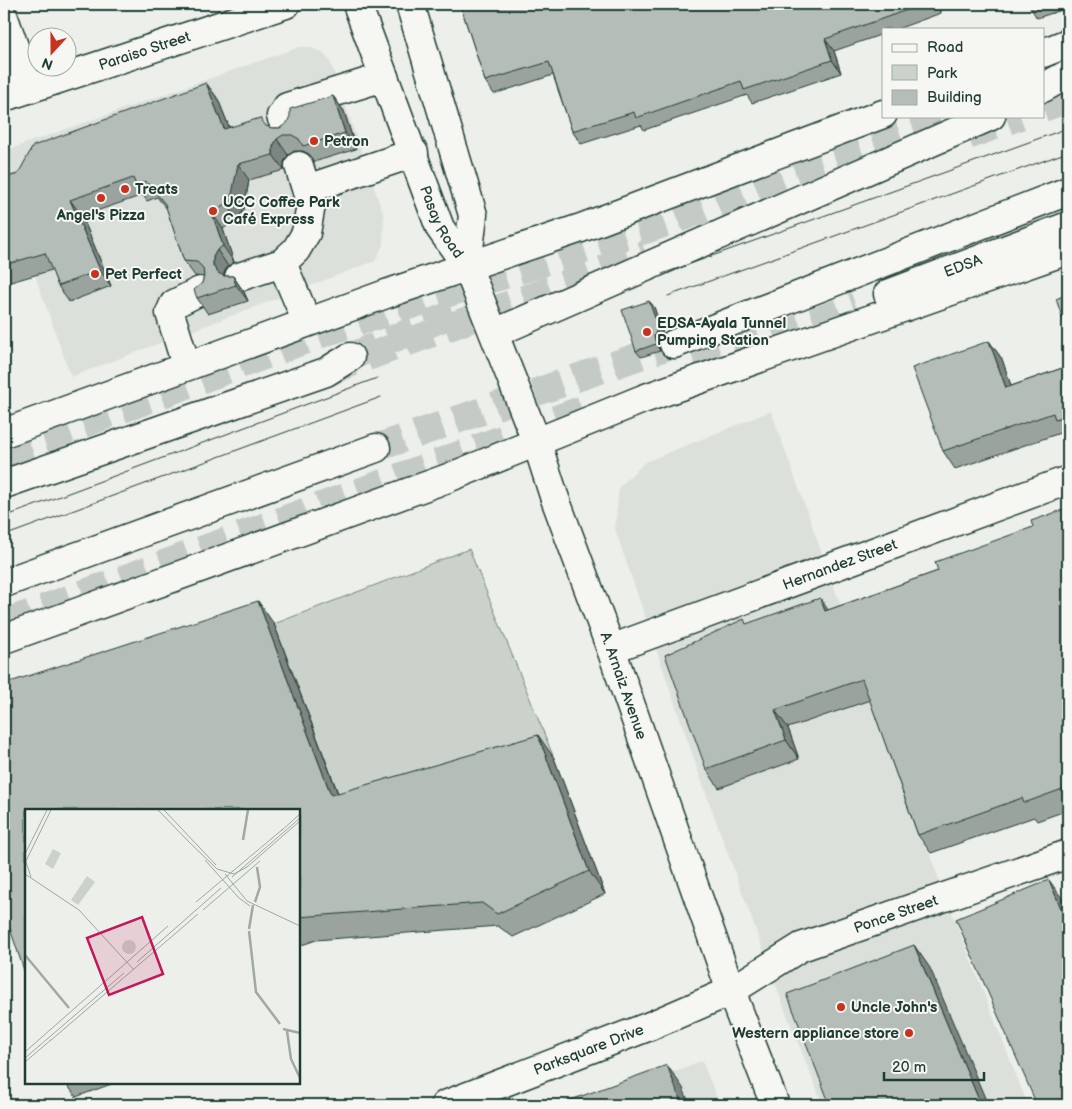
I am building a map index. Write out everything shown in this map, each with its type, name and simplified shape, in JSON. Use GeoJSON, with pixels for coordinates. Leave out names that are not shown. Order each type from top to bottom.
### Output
{"type":"FeatureCollection","features":[{"type":"Feature","properties":{"kind":"main road","name":"Paraiso Street"},"geometry":{"type":"LineString","coordinates":[[4,97],[286,4]]}},
{"type":"Feature","properties":{"kind":"main road","name":"Pasay Road"},"geometry":{"type":"LineString","coordinates":[[357,4],[414,153],[440,228],[468,266]]}},
{"type":"Feature","properties":{"kind":"main road","name":"Pasay Road"},"geometry":{"type":"LineString","coordinates":[[410,4],[473,215],[468,266]]}},
{"type":"Feature","properties":{"kind":"main road"},"geometry":{"type":"LineString","coordinates":[[4,18],[30,89]]}},
{"type":"Feature","properties":{"kind":"main road"},"geometry":{"type":"LineString","coordinates":[[1044,53],[1068,43]]}},
{"type":"Feature","properties":{"kind":"main road"},"geometry":{"type":"LineString","coordinates":[[1044,87],[1068,74]]}},
{"type":"Feature","properties":{"kind":"main road"},"geometry":{"type":"LineString","coordinates":[[286,129],[281,116],[287,107],[384,77]]}},
{"type":"Feature","properties":{"kind":"main road"},"geometry":{"type":"LineString","coordinates":[[4,433],[307,322],[581,228],[882,114]]}},
{"type":"Feature","properties":{"kind":"main road"},"geometry":{"type":"LineString","coordinates":[[495,333],[986,118]]}},
{"type":"Feature","properties":{"kind":"main road"},"geometry":{"type":"LineString","coordinates":[[239,277],[282,263],[296,250],[306,233],[311,205],[303,178],[414,153]]}},
{"type":"Feature","properties":{"kind":"main road"},"geometry":{"type":"LineString","coordinates":[[674,344],[1068,190]]}},
{"type":"Feature","properties":{"kind":"main road","name":"EDSA"},"geometry":{"type":"LineString","coordinates":[[856,306],[1068,226]]}},
{"type":"Feature","properties":{"kind":"main road"},"geometry":{"type":"LineString","coordinates":[[4,639],[439,481],[643,399],[1068,250]]}},
{"type":"Feature","properties":{"kind":"main road"},"geometry":{"type":"LineString","coordinates":[[282,263],[307,322]]}},
{"type":"Feature","properties":{"kind":"main road","name":"A. Arnaiz Avenue"},"geometry":{"type":"LineString","coordinates":[[468,266],[537,443],[554,496],[611,649],[731,991],[775,1105]]}},
{"type":"Feature","properties":{"kind":"main road"},"geometry":{"type":"LineString","coordinates":[[186,365],[170,313],[174,304],[200,291]]}},
{"type":"Feature","properties":{"kind":"main road"},"geometry":{"type":"LineString","coordinates":[[4,484],[326,372],[350,357]]}},
{"type":"Feature","properties":{"kind":"main road"},"geometry":{"type":"LineString","coordinates":[[4,582],[376,448]]}},
{"type":"Feature","properties":{"kind":"main road","name":"Hernandez Street"},"geometry":{"type":"LineString","coordinates":[[611,649],[1068,480]]}},
{"type":"Feature","properties":{"kind":"main road","name":"Ponce Street"},"geometry":{"type":"LineString","coordinates":[[731,991],[801,947],[1068,854]]}},
{"type":"Feature","properties":{"kind":"main road","name":"Parksquare Drive"},"geometry":{"type":"LineString","coordinates":[[445,1105],[650,1026],[731,991]]}},
{"type":"Feature","properties":{"kind":"shaded area"},"geometry":{"type":"Polygon","coordinates":[[[299,47],[309,47],[322,52],[330,61],[384,216],[383,245],[375,261],[71,377],[4,188],[4,151],[299,47]]]}},
{"type":"Feature","properties":{"kind":"shaded area"},"geometry":{"type":"Polygon","coordinates":[[[771,411],[938,877],[1028,1105],[823,1105],[786,1013],[700,777],[615,529],[619,487],[645,462],[771,411]]]}},
{"type":"Feature","properties":{"kind":"shaded area"},"geometry":{"type":"Polygon","coordinates":[[[702,1061],[720,1105],[582,1105],[702,1061]]]}},
{"type":"Feature","properties":{"kind":"green space"},"geometry":{"type":"Polygon","coordinates":[[[469,549],[554,758],[347,818],[274,624],[469,549]]]}},
{"type":"Feature","properties":{"kind":"building"},"geometry":{"type":"Polygon","coordinates":[[[460,4],[924,4],[825,39],[832,60],[744,90],[741,81],[636,118],[634,112],[572,131],[549,62],[485,81],[460,4]]]}},
{"type":"Feature","properties":{"kind":"building"},"geometry":{"type":"Polygon","coordinates":[[[206,83],[224,129],[260,118],[266,126],[280,128],[287,123],[290,109],[333,96],[345,133],[303,146],[299,139],[292,135],[283,135],[277,139],[273,146],[273,155],[238,164],[232,194],[226,203],[212,213],[223,246],[217,250],[213,257],[213,266],[218,273],[224,276],[233,276],[236,285],[197,298],[194,290],[202,283],[204,276],[203,268],[197,262],[184,261],[165,204],[146,181],[136,185],[133,178],[70,200],[100,270],[58,286],[45,253],[4,265],[4,178],[18,174],[33,146],[206,83]]]}},
{"type":"Feature","properties":{"kind":"building"},"geometry":{"type":"Polygon","coordinates":[[[1068,294],[1068,334],[1056,299],[1068,294]]]}},
{"type":"Feature","properties":{"kind":"building","name":"EDSA-Ayala Tunnel Pumping Station"},"geometry":{"type":"Polygon","coordinates":[[[649,301],[658,327],[654,336],[656,344],[636,351],[622,310],[649,301]]]}},
{"type":"Feature","properties":{"kind":"building"},"geometry":{"type":"Polygon","coordinates":[[[989,341],[1006,388],[1068,366],[1068,415],[1055,419],[1053,413],[943,451],[912,368],[989,341]]]}},
{"type":"Feature","properties":{"kind":"building"},"geometry":{"type":"Polygon","coordinates":[[[1068,508],[1068,787],[1024,803],[1022,798],[918,835],[862,679],[775,710],[786,740],[706,769],[665,655],[744,619],[746,624],[820,598],[825,611],[938,571],[935,562],[1033,527],[1031,521],[1068,508]]]}},
{"type":"Feature","properties":{"kind":"building"},"geometry":{"type":"Polygon","coordinates":[[[258,601],[331,795],[538,735],[589,871],[497,914],[482,903],[300,917],[300,809],[25,809],[25,973],[4,911],[4,684],[258,601]]]}},
{"type":"Feature","properties":{"kind":"building"},"geometry":{"type":"Polygon","coordinates":[[[1049,880],[1068,925],[1068,1105],[1037,1105],[956,919],[1049,880]]]}},
{"type":"Feature","properties":{"kind":"building"},"geometry":{"type":"Polygon","coordinates":[[[914,945],[981,1105],[830,1105],[787,994],[914,945]]]}},
{"type":"Feature","properties":{"kind":"building"},"geometry":{"type":"Polygon","coordinates":[[[667,1065],[682,1105],[557,1105],[667,1065]]]}},
{"type":"Feature","properties":{"kind":"tunnel"},"geometry":{"type":"LineString","coordinates":[[1044,108],[1068,99]]}},
{"type":"Feature","properties":{"kind":"tunnel"},"geometry":{"type":"LineString","coordinates":[[4,454],[327,332],[667,223],[947,118]]}},
{"type":"Feature","properties":{"kind":"tunnel"},"geometry":{"type":"LineString","coordinates":[[968,136],[1015,118]]}},
{"type":"Feature","properties":{"kind":"tunnel"},"geometry":{"type":"LineString","coordinates":[[327,372],[646,254]]}},
{"type":"Feature","properties":{"kind":"tunnel"},"geometry":{"type":"LineString","coordinates":[[350,357],[502,293]]}},
{"type":"Feature","properties":{"kind":"tunnel"},"geometry":{"type":"LineString","coordinates":[[696,367],[856,306]]}},
{"type":"Feature","properties":{"kind":"tunnel"},"geometry":{"type":"LineString","coordinates":[[376,448],[674,344]]}},
{"type":"Feature","properties":{"kind":"tunnel"},"geometry":{"type":"LineString","coordinates":[[4,623],[586,408]]}},
{"type":"Feature","properties":{"kind":"tram line"},"geometry":{"type":"LineString","coordinates":[[662,274],[1068,128]]}},
{"type":"Feature","properties":{"kind":"tram line"},"geometry":{"type":"LineString","coordinates":[[668,296],[1068,152]]}},
{"type":"Feature","properties":{"kind":"tram line"},"geometry":{"type":"LineString","coordinates":[[4,517],[377,378]]}},
{"type":"Feature","properties":{"kind":"tram line"},"geometry":{"type":"LineString","coordinates":[[4,536],[381,397]]}},
{"type":"Feature","properties":{"kind":"place","name":"Petron"},"geometry":{"type":"Point","coordinates":[314,141]}},
{"type":"Feature","properties":{"kind":"place","name":"Treats"},"geometry":{"type":"Point","coordinates":[125,189]}},
{"type":"Feature","properties":{"kind":"place","name":"Angel's Pizza"},"geometry":{"type":"Point","coordinates":[101,198]}},
{"type":"Feature","properties":{"kind":"place","name":"UCC Coffee Park Café Express"},"geometry":{"type":"Point","coordinates":[213,211]}},
{"type":"Feature","properties":{"kind":"place","name":"Pet Perfect"},"geometry":{"type":"Point","coordinates":[95,274]}},
{"type":"Feature","properties":{"kind":"place","name":"EDSA-Ayala Tunnel Pumping Station"},"geometry":{"type":"Point","coordinates":[647,332]}},
{"type":"Feature","properties":{"kind":"place","name":"Uncle John's"},"geometry":{"type":"Point","coordinates":[841,1007]}},
{"type":"Feature","properties":{"kind":"place","name":"Western appliance store"},"geometry":{"type":"Point","coordinates":[909,1033]}}]}
